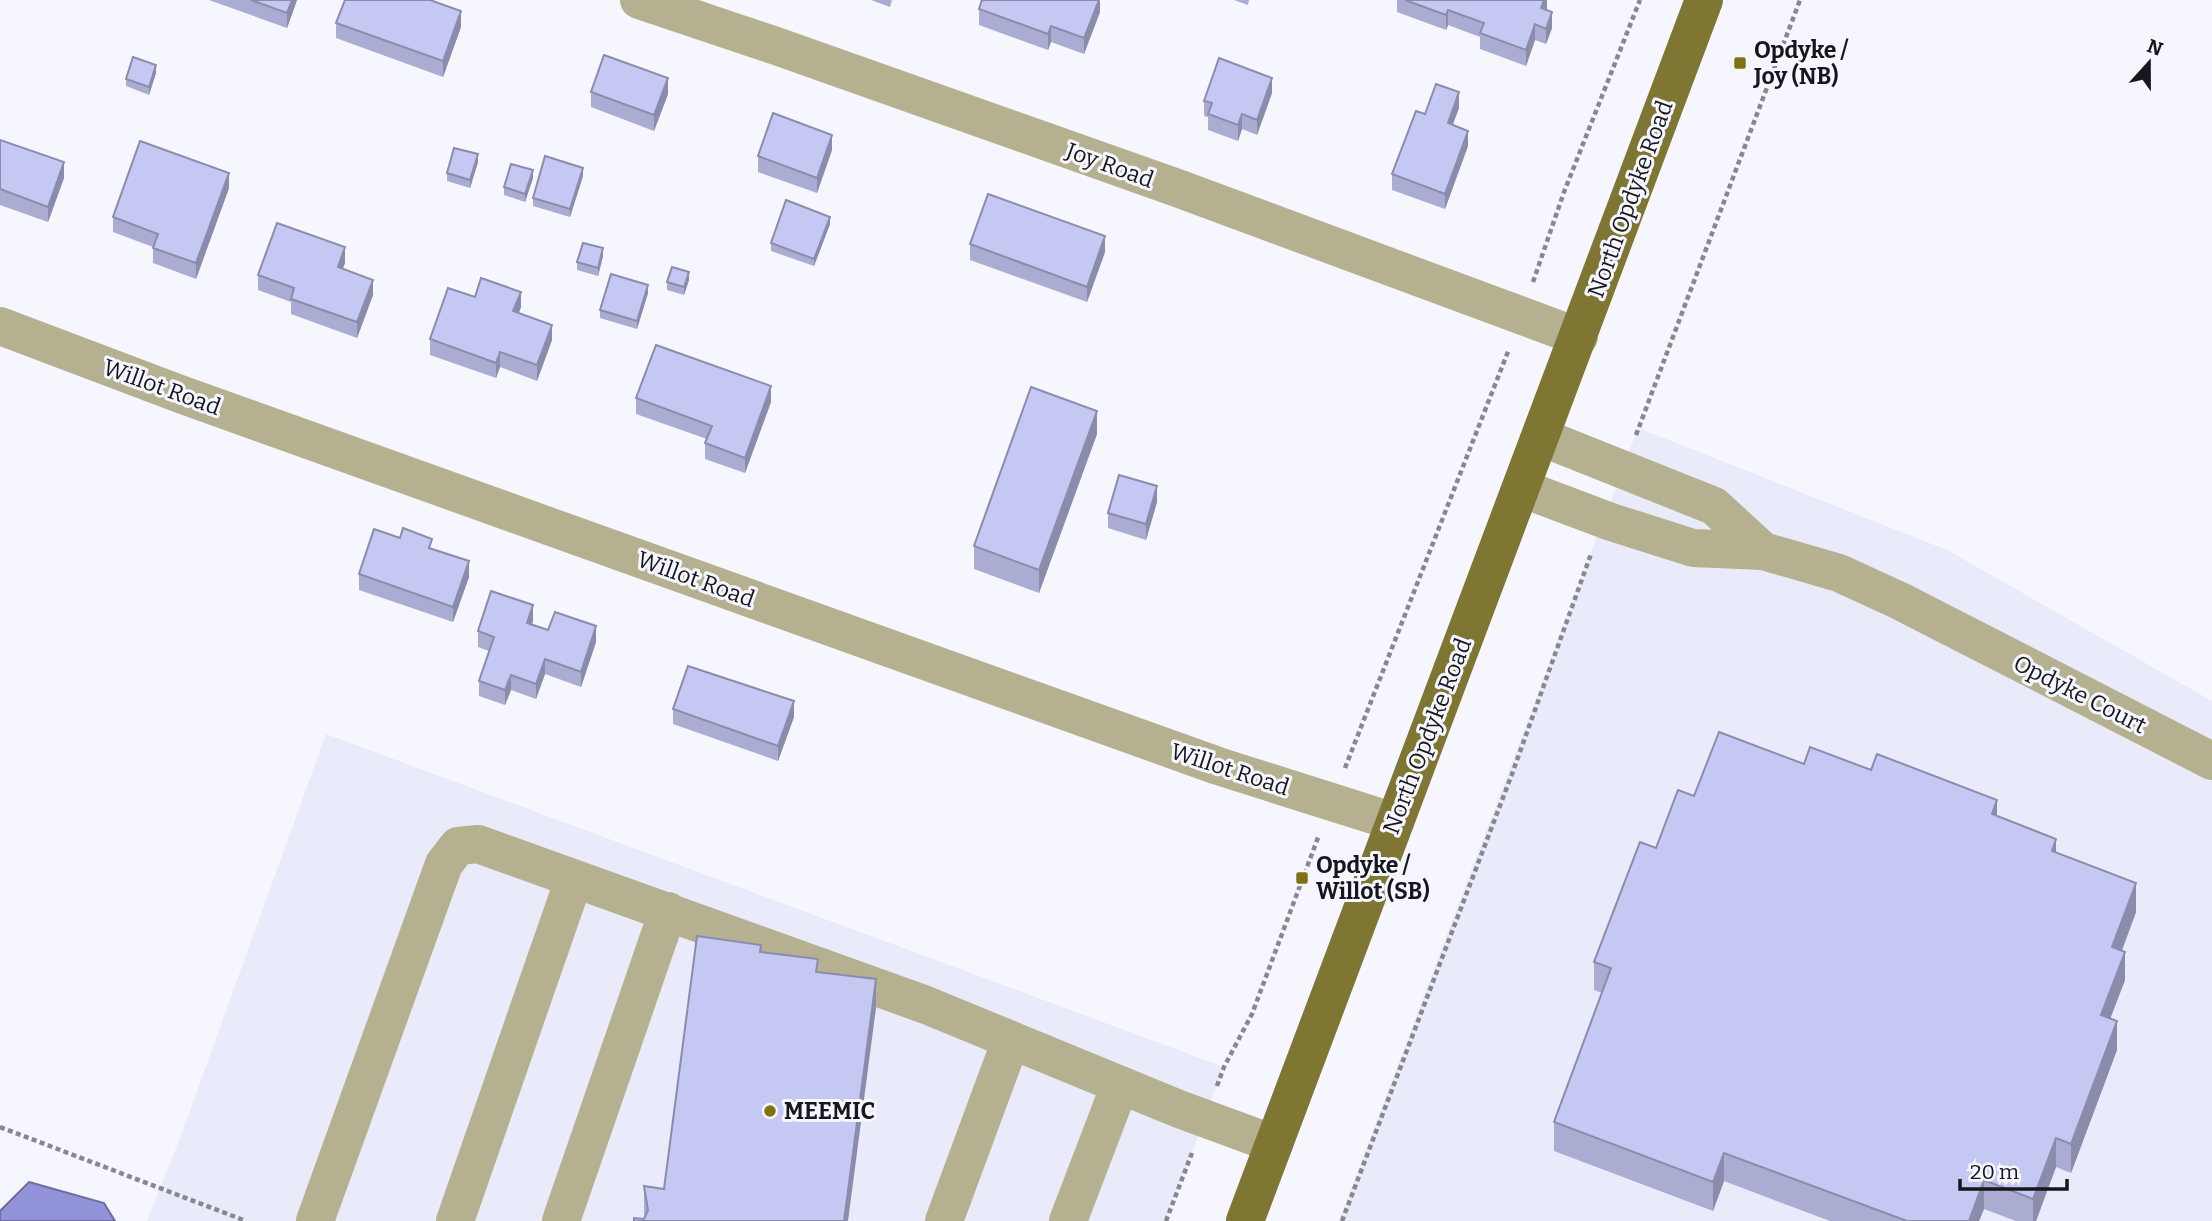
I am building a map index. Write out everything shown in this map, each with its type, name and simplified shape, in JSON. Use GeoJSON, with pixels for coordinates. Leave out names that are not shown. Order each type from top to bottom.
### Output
{"type":"FeatureCollection","features":[{"type":"Feature","properties":{"kind":"main road","name":"North Opdyke Road"},"geometry":{"type":"LineString","coordinates":[[1245,1221],[1704,0]]}},
{"type":"Feature","properties":{"kind":"street","name":"Joy Road"},"geometry":{"type":"LineString","coordinates":[[639,0],[1180,189],[1579,337]]}},
{"type":"Feature","properties":{"kind":"street","name":"Willot Road"},"geometry":{"type":"LineString","coordinates":[[0,326],[230,412],[1218,766],[1395,822]]}},
{"type":"Feature","properties":{"kind":"street"},"geometry":{"type":"LineString","coordinates":[[1541,437],[1714,506],[1763,551]]}},
{"type":"Feature","properties":{"kind":"street"},"geometry":{"type":"LineString","coordinates":[[1521,488],[1693,548],[1763,551]]}},
{"type":"Feature","properties":{"kind":"street","name":"Opdyke Court"},"geometry":{"type":"LineString","coordinates":[[1763,551],[1839,573],[2212,761]]}},
{"type":"Feature","properties":{"kind":"street"},"geometry":{"type":"LineString","coordinates":[[315,1221],[444,864],[458,846],[478,844],[926,1005],[1120,1085],[1274,1144]]}},
{"type":"Feature","properties":{"kind":"street"},"geometry":{"type":"LineString","coordinates":[[455,1221],[574,879]]}},
{"type":"Feature","properties":{"kind":"street"},"geometry":{"type":"LineString","coordinates":[[561,1221],[668,911]]}},
{"type":"Feature","properties":{"kind":"street"},"geometry":{"type":"LineString","coordinates":[[944,1221],[1011,1040]]}},
{"type":"Feature","properties":{"kind":"street"},"geometry":{"type":"LineString","coordinates":[[1068,1221],[1120,1085]]}},
{"type":"Feature","properties":{"kind":"path"},"geometry":{"type":"LineString","coordinates":[[1166,1221],[1224,1067],[1252,1014],[1521,316],[1564,192],[1640,0]]}},
{"type":"Feature","properties":{"kind":"path"},"geometry":{"type":"LineString","coordinates":[[1623,469],[1800,0]]}},
{"type":"Feature","properties":{"kind":"path"},"geometry":{"type":"LineString","coordinates":[[1342,1221],[1507,787],[1604,519]]}},
{"type":"Feature","properties":{"kind":"path"},"geometry":{"type":"LineString","coordinates":[[0,1127],[246,1221]]}},
{"type":"Feature","properties":{"kind":"shaded area"},"geometry":{"type":"Polygon","coordinates":[[[1638,428],[1947,550],[2212,701],[2212,1221],[1339,1221],[1638,428]]]}},
{"type":"Feature","properties":{"kind":"shaded area"},"geometry":{"type":"Polygon","coordinates":[[[326,734],[1224,1067],[1166,1221],[147,1221],[179,1141],[326,734]]]}},
{"type":"Feature","properties":{"kind":"water"},"geometry":{"type":"Polygon","coordinates":[[[29,1182],[104,1203],[115,1221],[0,1221],[0,1211],[29,1182]]]}},
{"type":"Feature","properties":{"kind":"building"},"geometry":{"type":"Polygon","coordinates":[[[251,0],[292,0],[287,13],[251,0]]]}},
{"type":"Feature","properties":{"kind":"building"},"geometry":{"type":"Polygon","coordinates":[[[345,0],[430,0],[461,11],[443,61],[336,23],[345,0]]]}},
{"type":"Feature","properties":{"kind":"building"},"geometry":{"type":"Polygon","coordinates":[[[982,0],[1099,0],[1084,38],[1051,26],[1048,34],[979,9],[982,0]]]}},
{"type":"Feature","properties":{"kind":"building"},"geometry":{"type":"Polygon","coordinates":[[[1405,0],[1544,0],[1541,8],[1552,12],[1546,29],[1535,24],[1526,50],[1480,33],[1484,23],[1448,10],[1446,15],[1405,0]]]}},
{"type":"Feature","properties":{"kind":"building"},"geometry":{"type":"Polygon","coordinates":[[[604,55],[668,78],[654,115],[591,92],[604,55]]]}},
{"type":"Feature","properties":{"kind":"building"},"geometry":{"type":"Polygon","coordinates":[[[133,57],[156,65],[149,87],[126,79],[133,57]]]}},
{"type":"Feature","properties":{"kind":"building"},"geometry":{"type":"Polygon","coordinates":[[[1219,58],[1272,78],[1257,120],[1242,114],[1238,125],[1208,114],[1212,103],[1204,101],[1219,58]]]}},
{"type":"Feature","properties":{"kind":"building"},"geometry":{"type":"Polygon","coordinates":[[[1436,84],[1459,92],[1448,123],[1468,131],[1445,194],[1392,174],[1416,111],[1425,114],[1436,84]]]}},
{"type":"Feature","properties":{"kind":"building"},"geometry":{"type":"Polygon","coordinates":[[[773,113],[832,135],[817,178],[758,156],[773,113]]]}},
{"type":"Feature","properties":{"kind":"building"},"geometry":{"type":"Polygon","coordinates":[[[0,140],[64,162],[48,207],[0,189],[0,140]]]}},
{"type":"Feature","properties":{"kind":"building"},"geometry":{"type":"Polygon","coordinates":[[[140,141],[229,173],[196,263],[153,248],[158,234],[113,217],[140,141]]]}},
{"type":"Feature","properties":{"kind":"building"},"geometry":{"type":"Polygon","coordinates":[[[454,148],[478,154],[470,180],[447,173],[454,148]]]}},
{"type":"Feature","properties":{"kind":"building"},"geometry":{"type":"Polygon","coordinates":[[[545,156],[583,168],[570,209],[533,198],[545,156]]]}},
{"type":"Feature","properties":{"kind":"building"},"geometry":{"type":"Polygon","coordinates":[[[511,164],[533,170],[525,194],[504,187],[511,164]]]}},
{"type":"Feature","properties":{"kind":"building"},"geometry":{"type":"Polygon","coordinates":[[[988,194],[1105,236],[1087,287],[970,244],[988,194]]]}},
{"type":"Feature","properties":{"kind":"building"},"geometry":{"type":"Polygon","coordinates":[[[786,200],[830,217],[814,259],[771,243],[786,200]]]}},
{"type":"Feature","properties":{"kind":"building"},"geometry":{"type":"Polygon","coordinates":[[[277,223],[345,247],[338,267],[373,280],[357,322],[291,299],[294,288],[258,275],[277,223]]]}},
{"type":"Feature","properties":{"kind":"building"},"geometry":{"type":"Polygon","coordinates":[[[583,243],[603,248],[598,268],[577,262],[583,243]]]}},
{"type":"Feature","properties":{"kind":"building"},"geometry":{"type":"Polygon","coordinates":[[[672,267],[689,272],[684,287],[667,282],[672,267]]]}},
{"type":"Feature","properties":{"kind":"building"},"geometry":{"type":"Polygon","coordinates":[[[611,274],[648,285],[637,321],[600,310],[611,274]]]}},
{"type":"Feature","properties":{"kind":"building"},"geometry":{"type":"Polygon","coordinates":[[[481,278],[521,292],[513,311],[552,325],[537,365],[500,352],[496,363],[430,339],[448,288],[475,297],[481,278]]]}},
{"type":"Feature","properties":{"kind":"building"},"geometry":{"type":"Polygon","coordinates":[[[656,345],[771,386],[745,458],[705,443],[712,426],[636,398],[656,345]]]}},
{"type":"Feature","properties":{"kind":"building"},"geometry":{"type":"Polygon","coordinates":[[[1031,387],[1097,411],[1039,570],[974,546],[1031,387]]]}},
{"type":"Feature","properties":{"kind":"building"},"geometry":{"type":"Polygon","coordinates":[[[1119,475],[1157,486],[1146,524],[1108,513],[1119,475]]]}},
{"type":"Feature","properties":{"kind":"building"},"geometry":{"type":"Polygon","coordinates":[[[403,528],[432,539],[429,548],[469,561],[453,607],[359,574],[374,529],[400,538],[403,528]]]}},
{"type":"Feature","properties":{"kind":"building"},"geometry":{"type":"Polygon","coordinates":[[[491,591],[533,605],[527,623],[548,630],[555,612],[596,626],[581,672],[545,659],[536,684],[511,675],[505,690],[479,681],[494,637],[478,631],[491,591]]]}},
{"type":"Feature","properties":{"kind":"building"},"geometry":{"type":"Polygon","coordinates":[[[688,666],[794,701],[778,746],[673,709],[688,666]]]}},
{"type":"Feature","properties":{"kind":"building"},"geometry":{"type":"Polygon","coordinates":[[[1719,732],[1804,764],[1810,747],[1871,770],[1877,754],[1997,800],[1992,814],[2056,839],[2052,851],[2136,883],[2112,947],[2125,952],[2101,1015],[2117,1021],[2071,1144],[2056,1138],[2033,1199],[1984,1180],[1969,1221],[1907,1221],[1724,1153],[1713,1182],[1554,1122],[1611,968],[1594,962],[1640,842],[1656,848],[1678,790],[1694,796],[1719,732]]]}},
{"type":"Feature","properties":{"kind":"building","name":"MEEMIC"},"geometry":{"type":"Polygon","coordinates":[[[697,936],[761,945],[760,952],[818,959],[816,972],[876,979],[844,1221],[634,1221],[634,1218],[644,1219],[648,1210],[644,1186],[664,1189],[697,936]]]}},
{"type":"Feature","properties":{"kind":"place","name":"Opdyke / Joy (NB)"},"geometry":{"type":"Point","coordinates":[1740,63]}},
{"type":"Feature","properties":{"kind":"place","name":"Opdyke / Willot (SB)"},"geometry":{"type":"Point","coordinates":[1302,878]}},
{"type":"Feature","properties":{"kind":"place","name":"MEEMIC"},"geometry":{"type":"Point","coordinates":[770,1111]}}]}
